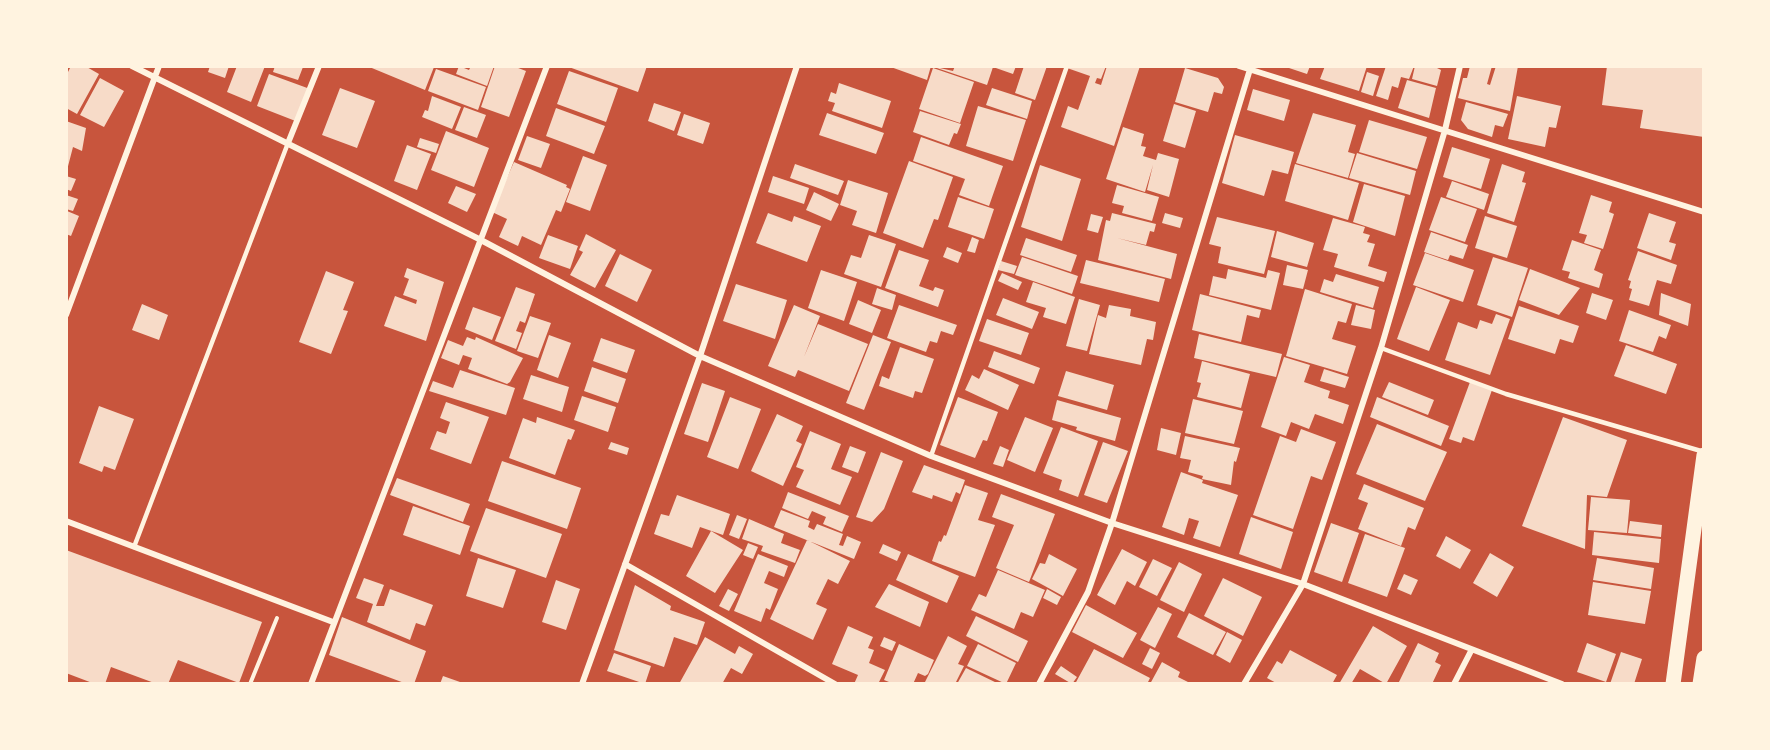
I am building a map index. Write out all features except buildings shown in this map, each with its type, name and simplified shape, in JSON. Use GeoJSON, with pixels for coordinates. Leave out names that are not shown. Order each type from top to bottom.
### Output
{"type":"FeatureCollection","features":[{"type":"Feature","properties":{"kind":"main road"},"geometry":{"type":"LineString","coordinates":[[1673,684],[1704,454]]}},
{"type":"Feature","properties":{"kind":"main road"},"geometry":{"type":"LineString","coordinates":[[1700,684],[1704,658]]}},
{"type":"Feature","properties":{"kind":"street"},"geometry":{"type":"LineString","coordinates":[[132,66],[479,239],[700,356],[931,456],[1112,523],[1303,584],[1471,651],[1562,684]]}},
{"type":"Feature","properties":{"kind":"street"},"geometry":{"type":"LineString","coordinates":[[66,315],[159,66]]}},
{"type":"Feature","properties":{"kind":"street"},"geometry":{"type":"LineString","coordinates":[[288,143],[319,66]]}},
{"type":"Feature","properties":{"kind":"street"},"geometry":{"type":"LineString","coordinates":[[311,684],[479,239],[547,66]]}},
{"type":"Feature","properties":{"kind":"street"},"geometry":{"type":"LineString","coordinates":[[582,684],[700,356],[796,66]]}},
{"type":"Feature","properties":{"kind":"street"},"geometry":{"type":"LineString","coordinates":[[1239,66],[1704,212]]}},
{"type":"Feature","properties":{"kind":"street"},"geometry":{"type":"LineString","coordinates":[[1244,684],[1303,584],[1381,348],[1445,130],[1460,66]]}},
{"type":"Feature","properties":{"kind":"street"},"geometry":{"type":"LineString","coordinates":[[1039,684],[1088,592],[1112,523],[1251,68]]}},
{"type":"Feature","properties":{"kind":"street"},"geometry":{"type":"LineString","coordinates":[[66,521],[333,622]]}},
{"type":"Feature","properties":{"kind":"street"},"geometry":{"type":"LineString","coordinates":[[626,564],[835,684]]}},
{"type":"Feature","properties":{"kind":"street"},"geometry":{"type":"LineString","coordinates":[[1454,684],[1471,651]]}},
{"type":"Feature","properties":{"kind":"lane"},"geometry":{"type":"LineString","coordinates":[[931,456],[1067,66]]}},
{"type":"Feature","properties":{"kind":"lane"},"geometry":{"type":"LineString","coordinates":[[134,547],[288,143]]}},
{"type":"Feature","properties":{"kind":"lane"},"geometry":{"type":"LineString","coordinates":[[1381,348],[1506,394],[1704,454]]}},
{"type":"Feature","properties":{"kind":"path"},"geometry":{"type":"LineString","coordinates":[[250,684],[283,603]]}}]}
